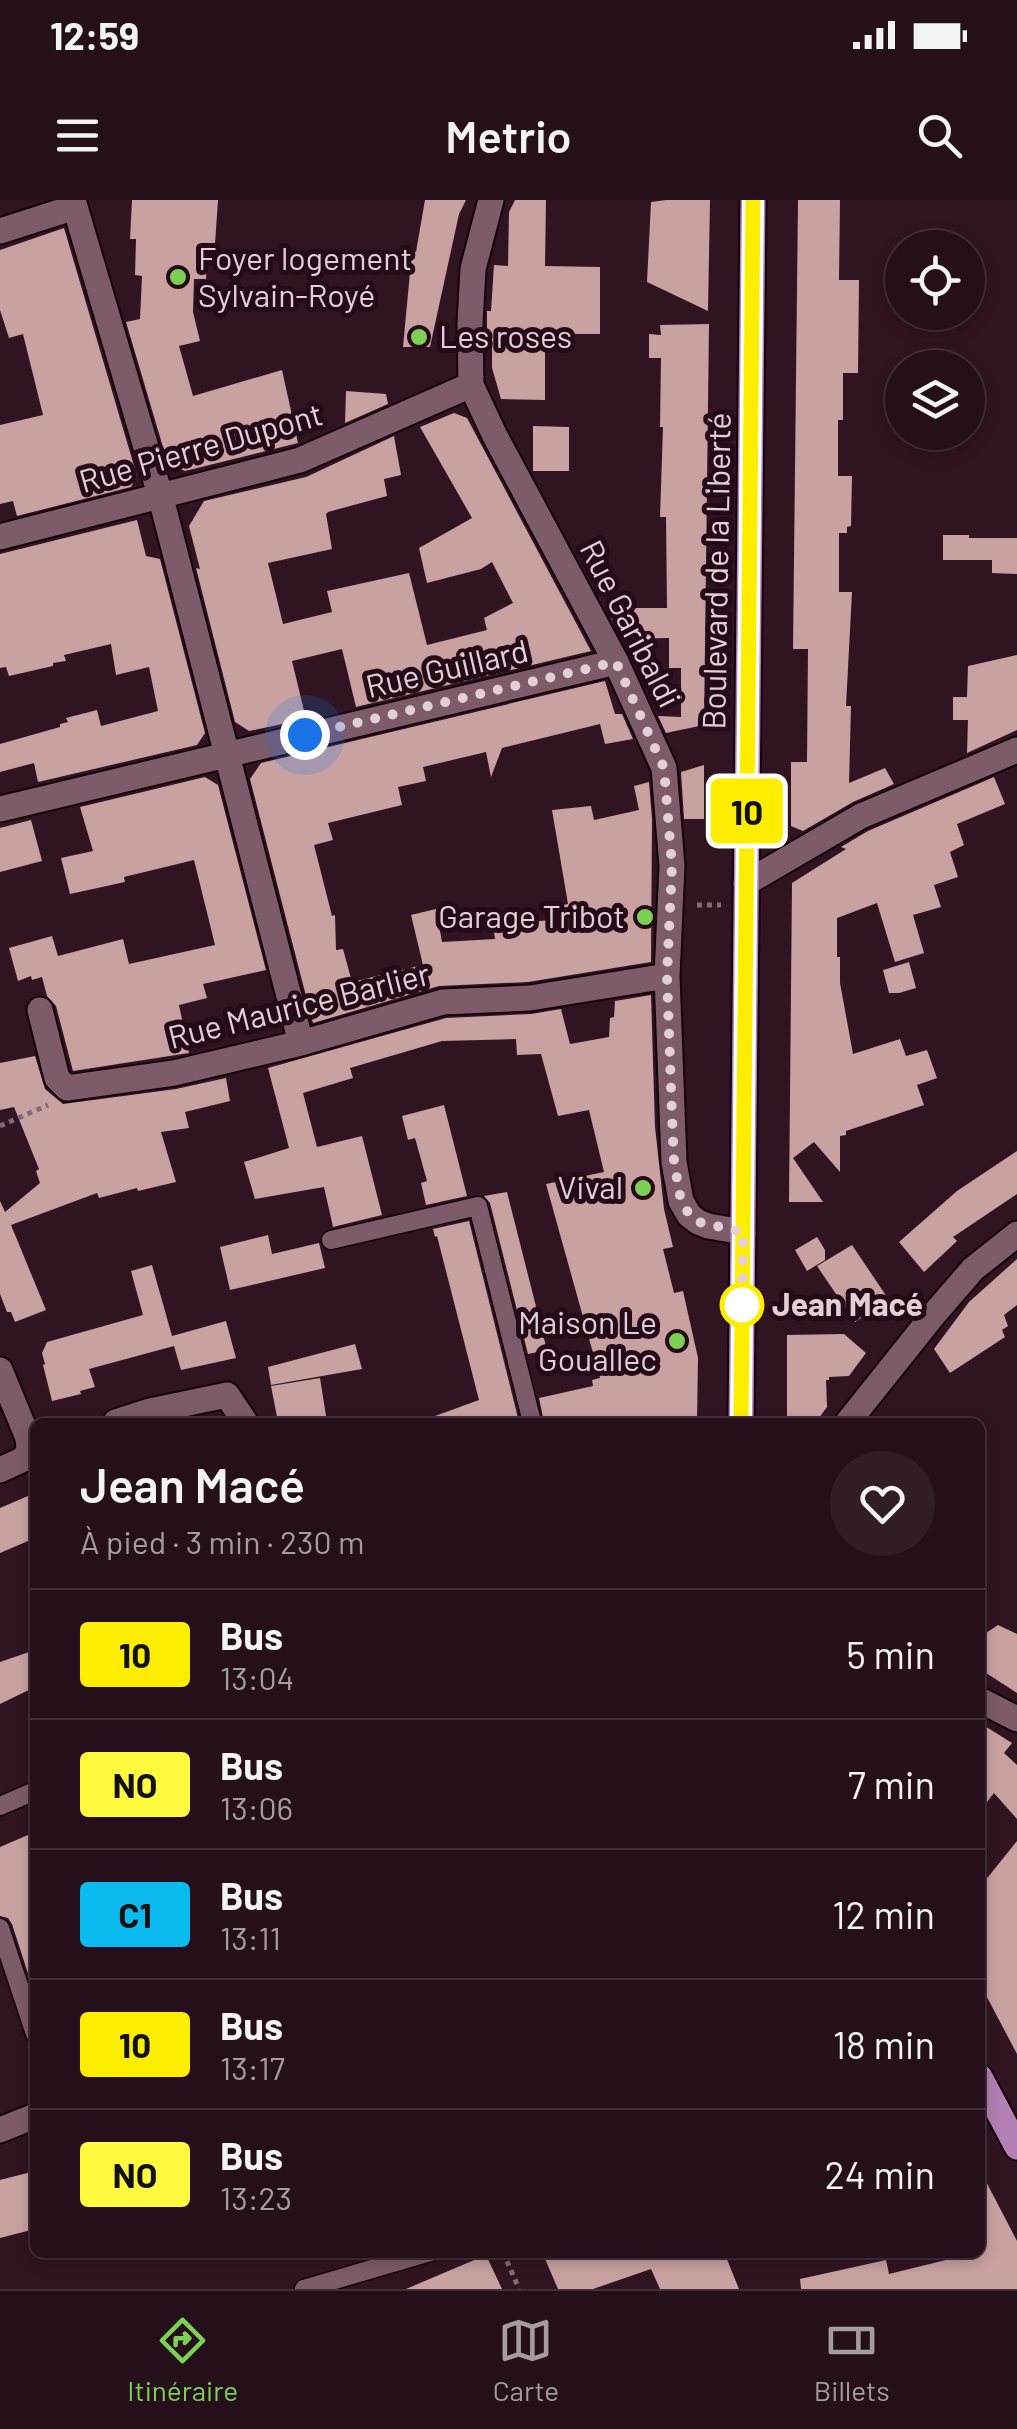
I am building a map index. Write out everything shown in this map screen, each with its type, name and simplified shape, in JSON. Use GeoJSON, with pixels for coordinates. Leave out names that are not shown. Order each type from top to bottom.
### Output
{"type":"FeatureCollection","features":[{"type":"Feature","properties":{"kind":"main road","name":"Boulevard de la Liberté"},"geometry":{"type":"LineString","coordinates":[[741,1418],[753,200]]}},
{"type":"Feature","properties":{"kind":"main road"},"geometry":{"type":"LineString","coordinates":[[985,2086],[1017,2147]]}},
{"type":"Feature","properties":{"kind":"street","name":"Rue Garibaldi"},"geometry":{"type":"LineString","coordinates":[[491,200],[473,269],[471,385],[616,662],[664,768],[672,866],[667,976],[674,1146],[681,1201],[698,1222],[743,1232]]}},
{"type":"Feature","properties":{"kind":"street"},"geometry":{"type":"LineString","coordinates":[[0,232],[74,204],[161,498],[301,1043]]}},
{"type":"Feature","properties":{"kind":"street","name":"Rue Pierre Dupont"},"geometry":{"type":"LineString","coordinates":[[0,538],[300,460],[471,385]]}},
{"type":"Feature","properties":{"kind":"street","name":"Rue Guillard"},"geometry":{"type":"LineString","coordinates":[[0,808],[616,662]]}},
{"type":"Feature","properties":{"kind":"street"},"geometry":{"type":"LineString","coordinates":[[746,883],[862,816],[1017,750]]}},
{"type":"Feature","properties":{"kind":"street","name":"Rue Maurice Barlier"},"geometry":{"type":"LineString","coordinates":[[67,1088],[174,1073],[301,1043],[443,1002],[530,998],[667,976]]}},
{"type":"Feature","properties":{"kind":"street"},"geometry":{"type":"LineString","coordinates":[[40,1010],[57,1078],[67,1088]]}},
{"type":"Feature","properties":{"kind":"street"},"geometry":{"type":"LineString","coordinates":[[851,1418],[973,1269],[1017,1234]]}},
{"type":"Feature","properties":{"kind":"street"},"geometry":{"type":"LineString","coordinates":[[0,1370],[30,1444]]}},
{"type":"Feature","properties":{"kind":"street"},"geometry":{"type":"LineString","coordinates":[[130,1418],[227,1395],[242,1418]]}},
{"type":"Feature","properties":{"kind":"street"},"geometry":{"type":"LineString","coordinates":[[0,1470],[24,1459],[30,1452]]}},
{"type":"Feature","properties":{"kind":"street"},"geometry":{"type":"LineString","coordinates":[[985,1703],[1017,1720]]}},
{"type":"Feature","properties":{"kind":"street"},"geometry":{"type":"LineString","coordinates":[[0,2130],[30,2118]]}},
{"type":"Feature","properties":{"kind":"lane"},"geometry":{"type":"LineString","coordinates":[[331,1240],[478,1206],[531,1418]]}},
{"type":"Feature","properties":{"kind":"lane"},"geometry":{"type":"LineString","coordinates":[[0,1806],[30,1793]]}},
{"type":"Feature","properties":{"kind":"lane"},"geometry":{"type":"LineString","coordinates":[[0,1928],[30,2019]]}},
{"type":"Feature","properties":{"kind":"lane"},"geometry":{"type":"LineString","coordinates":[[304,2289],[410,2258]]}},
{"type":"Feature","properties":{"kind":"path"},"geometry":{"type":"LineString","coordinates":[[0,1126],[58,1100],[67,1088]]}},
{"type":"Feature","properties":{"kind":"path"},"geometry":{"type":"LineString","coordinates":[[506,2258],[519,2289]]}},
{"type":"Feature","properties":{"kind":"building"},"geometry":{"type":"Polygon","coordinates":[[[132,200],[218,200],[215,244],[208,244],[206,279],[194,279],[193,312],[200,341],[179,346],[193,396],[282,370],[298,443],[185,471],[168,464],[126,322],[140,319],[142,276],[135,275],[136,239],[130,239],[132,200]]]}},
{"type":"Feature","properties":{"kind":"building"},"geometry":{"type":"Polygon","coordinates":[[[425,200],[466,200],[459,214],[430,347],[403,347],[412,251],[416,252],[425,200]]]}},
{"type":"Feature","properties":{"kind":"building"},"geometry":{"type":"Polygon","coordinates":[[[515,200],[546,200],[545,266],[600,267],[600,334],[545,334],[545,400],[501,399],[492,368],[492,346],[487,346],[487,311],[491,311],[494,265],[508,266],[509,212],[515,200]]]}},
{"type":"Feature","properties":{"kind":"building"},"geometry":{"type":"Polygon","coordinates":[[[710,200],[708,311],[647,282],[651,202],[710,200]]]}},
{"type":"Feature","properties":{"kind":"building"},"geometry":{"type":"Polygon","coordinates":[[[798,200],[840,200],[839,280],[859,280],[858,373],[843,373],[843,420],[838,420],[838,476],[852,476],[851,526],[847,533],[839,533],[839,592],[852,592],[846,706],[851,706],[849,783],[885,768],[894,784],[803,831],[791,826],[791,762],[807,762],[808,649],[793,649],[798,200]]]}},
{"type":"Feature","properties":{"kind":"building"},"geometry":{"type":"Polygon","coordinates":[[[64,228],[137,476],[131,487],[17,516],[13,501],[0,504],[0,425],[43,415],[23,334],[9,338],[0,310],[0,250],[64,228]]]}},
{"type":"Feature","properties":{"kind":"building"},"geometry":{"type":"Polygon","coordinates":[[[709,324],[704,725],[666,733],[658,716],[681,717],[681,668],[669,668],[669,638],[622,639],[606,608],[667,608],[666,517],[660,517],[661,358],[649,358],[649,334],[661,335],[660,325],[709,324]]]}},
{"type":"Feature","properties":{"kind":"building"},"geometry":{"type":"Polygon","coordinates":[[[346,391],[386,394],[388,404],[345,423],[346,391]]]}},
{"type":"Feature","properties":{"kind":"building"},"geometry":{"type":"Polygon","coordinates":[[[454,413],[467,418],[591,651],[356,707],[342,649],[292,661],[306,719],[249,731],[235,722],[189,526],[204,501],[306,477],[394,436],[401,475],[384,479],[387,496],[328,512],[332,549],[268,563],[283,624],[332,612],[327,591],[409,573],[427,645],[487,630],[484,618],[513,603],[492,562],[481,569],[427,583],[419,548],[472,518],[420,427],[454,413]]]}},
{"type":"Feature","properties":{"kind":"building"},"geometry":{"type":"Polygon","coordinates":[[[533,426],[569,427],[569,471],[533,471],[533,426]]]}},
{"type":"Feature","properties":{"kind":"building"},"geometry":{"type":"Polygon","coordinates":[[[137,520],[146,556],[160,559],[205,733],[197,745],[38,782],[34,763],[0,772],[0,744],[60,727],[68,722],[66,718],[97,710],[101,726],[158,711],[149,667],[116,675],[111,644],[64,655],[66,661],[53,666],[9,676],[6,667],[0,668],[0,554],[137,520]]]}},
{"type":"Feature","properties":{"kind":"building"},"geometry":{"type":"Polygon","coordinates":[[[943,535],[1017,538],[1017,574],[992,573],[992,560],[943,560],[943,535]]]}},
{"type":"Feature","properties":{"kind":"building"},"geometry":{"type":"Polygon","coordinates":[[[1017,655],[1017,730],[967,753],[968,720],[953,720],[953,697],[967,697],[968,666],[1017,655]]]}},
{"type":"Feature","properties":{"kind":"building"},"geometry":{"type":"Polygon","coordinates":[[[605,681],[615,714],[622,714],[633,739],[605,744],[600,724],[502,748],[491,777],[486,752],[423,767],[426,781],[398,787],[402,805],[328,823],[333,840],[314,845],[332,916],[335,915],[336,950],[343,949],[352,982],[423,965],[411,915],[436,909],[442,942],[495,939],[493,926],[558,919],[557,906],[568,904],[552,810],[591,806],[594,820],[639,810],[634,786],[649,782],[651,962],[528,982],[439,986],[313,1023],[250,779],[261,763],[605,681]]]}},
{"type":"Feature","properties":{"kind":"building"},"geometry":{"type":"Polygon","coordinates":[[[704,765],[704,819],[684,819],[681,772],[704,765]]]}},
{"type":"Feature","properties":{"kind":"building"},"geometry":{"type":"Polygon","coordinates":[[[205,777],[218,785],[266,970],[203,984],[207,998],[179,1005],[189,1053],[73,1071],[56,1006],[47,996],[42,977],[18,981],[9,948],[52,936],[58,956],[123,939],[129,964],[215,945],[194,860],[70,894],[61,858],[93,851],[80,807],[205,777]]]}},
{"type":"Feature","properties":{"kind":"building"},"geometry":{"type":"Polygon","coordinates":[[[994,777],[1005,804],[957,824],[964,845],[950,852],[958,877],[934,885],[941,907],[913,915],[924,953],[895,962],[877,903],[837,918],[840,983],[853,1054],[900,1039],[906,1056],[927,1050],[937,1078],[917,1085],[924,1105],[840,1136],[840,1172],[814,1142],[793,1158],[823,1202],[789,1202],[792,883],[868,831],[994,777]]]}},
{"type":"Feature","properties":{"kind":"building"},"geometry":{"type":"Polygon","coordinates":[[[31,820],[42,861],[0,872],[0,828],[31,820]]]}},
{"type":"Feature","properties":{"kind":"building"},"geometry":{"type":"Polygon","coordinates":[[[909,962],[916,988],[889,993],[883,970],[909,962]]]}},
{"type":"Feature","properties":{"kind":"building"},"geometry":{"type":"Polygon","coordinates":[[[651,995],[655,1127],[664,1209],[673,1247],[663,1249],[674,1293],[683,1291],[698,1358],[697,1418],[543,1418],[539,1398],[593,1386],[592,1380],[600,1378],[546,1184],[604,1172],[589,1110],[558,1116],[541,1054],[517,1055],[516,1039],[442,1041],[350,1068],[353,1078],[303,1093],[317,1147],[362,1136],[382,1215],[333,1227],[324,1187],[255,1199],[244,1162],[289,1148],[268,1068],[446,1018],[561,1009],[570,1044],[609,1037],[615,1001],[651,995]]]}},
{"type":"Feature","properties":{"kind":"building"},"geometry":{"type":"Polygon","coordinates":[[[35,1056],[45,1089],[63,1104],[226,1078],[230,1101],[185,1112],[189,1128],[161,1132],[176,1182],[99,1198],[97,1193],[11,1225],[46,1310],[15,1322],[0,1294],[0,1201],[5,1212],[40,1183],[36,1171],[39,1169],[14,1107],[0,1110],[0,1063],[35,1056]]]}},
{"type":"Feature","properties":{"kind":"building"},"geometry":{"type":"Polygon","coordinates":[[[444,1105],[467,1196],[426,1205],[421,1183],[427,1181],[415,1138],[408,1140],[402,1116],[444,1105]]]}},
{"type":"Feature","properties":{"kind":"building"},"geometry":{"type":"Polygon","coordinates":[[[1017,1151],[1017,1194],[953,1237],[957,1241],[924,1272],[899,1242],[957,1191],[1017,1151]]]}},
{"type":"Feature","properties":{"kind":"building"},"geometry":{"type":"Polygon","coordinates":[[[507,1192],[547,1350],[528,1354],[490,1203],[484,1196],[507,1192]]]}},
{"type":"Feature","properties":{"kind":"building"},"geometry":{"type":"Polygon","coordinates":[[[469,1221],[518,1418],[430,1418],[479,1400],[433,1229],[469,1221]]]}},
{"type":"Feature","properties":{"kind":"building"},"geometry":{"type":"Polygon","coordinates":[[[268,1235],[272,1254],[319,1243],[325,1268],[230,1290],[220,1247],[268,1235]]]}},
{"type":"Feature","properties":{"kind":"building"},"geometry":{"type":"Polygon","coordinates":[[[817,1237],[825,1250],[825,1260],[807,1271],[795,1250],[817,1237]]]}},
{"type":"Feature","properties":{"kind":"building"},"geometry":{"type":"Polygon","coordinates":[[[852,1245],[889,1300],[855,1322],[817,1266],[852,1245]]]}},
{"type":"Feature","properties":{"kind":"building"},"geometry":{"type":"Polygon","coordinates":[[[1017,1259],[1017,1305],[1004,1315],[1008,1326],[1002,1330],[1005,1337],[950,1373],[934,1349],[969,1302],[1017,1259]]]}},
{"type":"Feature","properties":{"kind":"building"},"geometry":{"type":"Polygon","coordinates":[[[152,1265],[172,1336],[226,1321],[236,1358],[181,1370],[174,1346],[89,1369],[95,1387],[52,1401],[43,1365],[42,1353],[47,1342],[143,1315],[131,1271],[152,1265]]]}},
{"type":"Feature","properties":{"kind":"building"},"geometry":{"type":"Polygon","coordinates":[[[844,1334],[866,1353],[849,1376],[826,1380],[827,1407],[819,1418],[787,1418],[787,1335],[844,1334]]]}},
{"type":"Feature","properties":{"kind":"building"},"geometry":{"type":"Polygon","coordinates":[[[355,1344],[362,1369],[271,1385],[268,1367],[355,1344]]]}},
{"type":"Feature","properties":{"kind":"building"},"geometry":{"type":"Polygon","coordinates":[[[320,1378],[326,1418],[277,1418],[271,1386],[320,1378]]]}},
{"type":"Feature","properties":{"kind":"building"},"geometry":{"type":"Polygon","coordinates":[[[30,1495],[30,1540],[0,1553],[0,1508],[30,1495]]]}},
{"type":"Feature","properties":{"kind":"building"},"geometry":{"type":"Polygon","coordinates":[[[998,1625],[1017,1634],[1017,1693],[985,1672],[985,1634],[998,1625]]]}},
{"type":"Feature","properties":{"kind":"building"},"geometry":{"type":"Polygon","coordinates":[[[30,1652],[30,1689],[0,1704],[0,1662],[30,1652]]]}},
{"type":"Feature","properties":{"kind":"building"},"geometry":{"type":"Polygon","coordinates":[[[985,1726],[1012,1743],[1004,1753],[1017,1765],[1017,1819],[994,1793],[985,1805],[985,1726]]]}},
{"type":"Feature","properties":{"kind":"building"},"geometry":{"type":"Polygon","coordinates":[[[30,1834],[30,1980],[12,1924],[0,1916],[0,1847],[30,1834]]]}},
{"type":"Feature","properties":{"kind":"building"},"geometry":{"type":"Polygon","coordinates":[[[1017,1841],[1017,2054],[985,1993],[985,1881],[1017,1841]]]}},
{"type":"Feature","properties":{"kind":"building"},"geometry":{"type":"Polygon","coordinates":[[[30,2172],[30,2230],[0,2238],[0,2180],[30,2172]]]}},
{"type":"Feature","properties":{"kind":"building"},"geometry":{"type":"Polygon","coordinates":[[[985,2180],[1017,2241],[1017,2289],[801,2289],[800,2279],[886,2260],[889,2274],[954,2258],[985,2258],[985,2180]]]}},
{"type":"Feature","properties":{"kind":"building"},"geometry":{"type":"Polygon","coordinates":[[[479,2258],[487,2258],[502,2289],[406,2289],[479,2258]]]}},
{"type":"Feature","properties":{"kind":"building"},"geometry":{"type":"Polygon","coordinates":[[[545,2258],[726,2258],[739,2289],[660,2289],[651,2269],[593,2289],[558,2289],[545,2258]]]}},
{"type":"Feature","properties":{"kind":"bus line","name":"10"},"geometry":{"type":"LineString","coordinates":[[741,1418],[753,200]]}},
{"type":"Feature","properties":{"kind":"place","name":"Foyer logement Sylvain-Royé"},"geometry":{"type":"Point","coordinates":[178,277]}},
{"type":"Feature","properties":{"kind":"place","name":"Les roses"},"geometry":{"type":"Point","coordinates":[419,337]}},
{"type":"Feature","properties":{"kind":"place","name":"Garage Tribot"},"geometry":{"type":"Point","coordinates":[645,917]}},
{"type":"Feature","properties":{"kind":"place","name":"Vival"},"geometry":{"type":"Point","coordinates":[643,1188]}},
{"type":"Feature","properties":{"kind":"place","name":"Jean Macé"},"geometry":{"type":"Point","coordinates":[742,1305]}},
{"type":"Feature","properties":{"kind":"place","name":"Maison Le Gouallec"},"geometry":{"type":"Point","coordinates":[677,1341]}},
{"type":"Feature","properties":{"kind":"route"},"geometry":{"type":"LineString","coordinates":[[305,735],[616,662],[664,768],[672,866],[667,976],[672,1116],[681,1201],[698,1222],[743,1232],[742,1305]]}}]}
